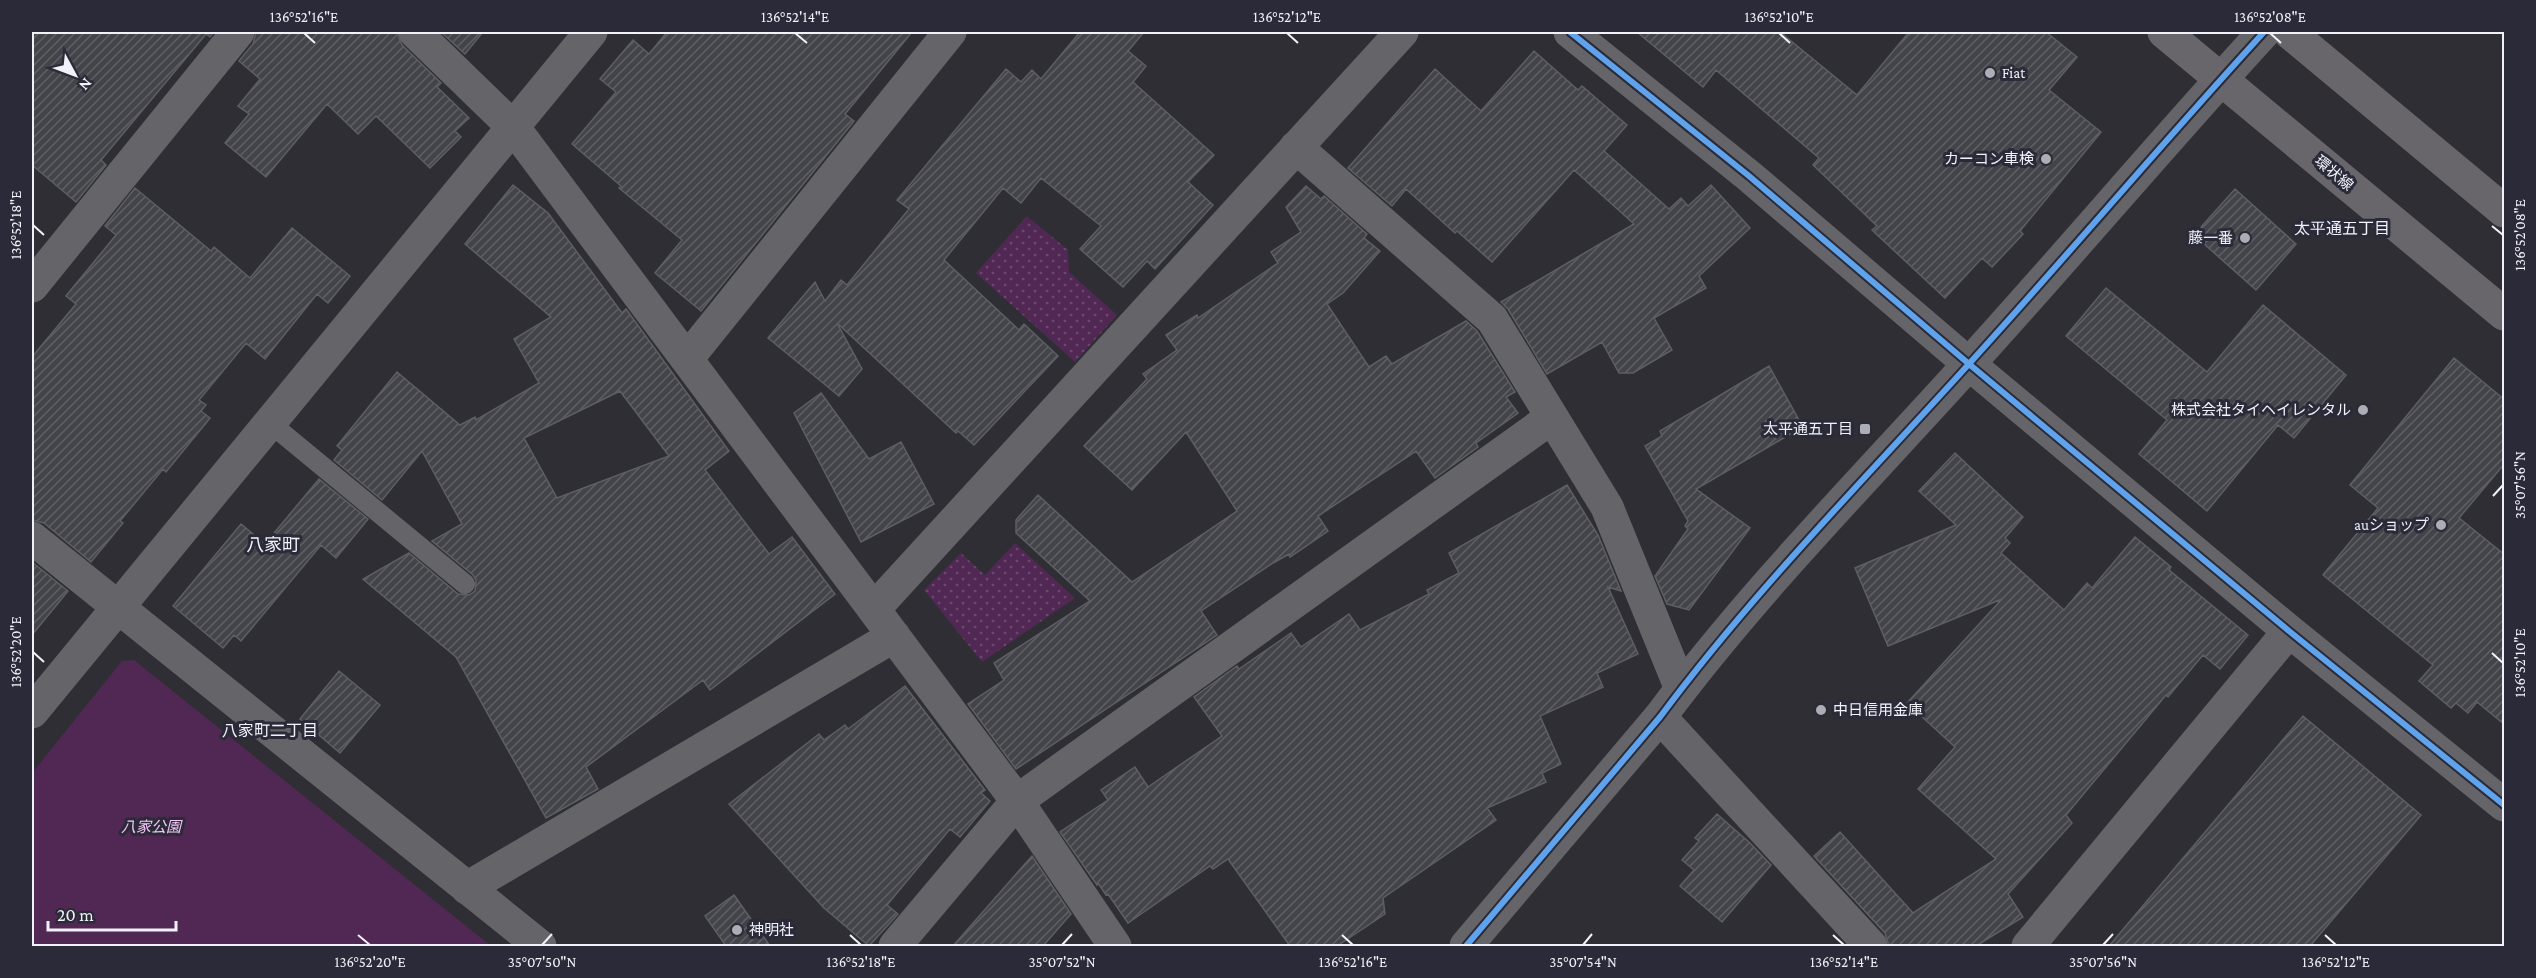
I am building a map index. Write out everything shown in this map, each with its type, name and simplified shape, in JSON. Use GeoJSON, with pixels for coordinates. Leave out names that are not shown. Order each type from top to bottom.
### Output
{"type":"FeatureCollection","features":[{"type":"Feature","properties":{"kind":"main road","name":"環状線"},"geometry":{"type":"LineString","coordinates":[[2164,32],[2505,314]]}},
{"type":"Feature","properties":{"kind":"main road"},"geometry":{"type":"LineString","coordinates":[[2289,32],[2505,211]]}},
{"type":"Feature","properties":{"kind":"street"},"geometry":{"type":"LineString","coordinates":[[32,286],[238,32]]}},
{"type":"Feature","properties":{"kind":"street"},"geometry":{"type":"LineString","coordinates":[[415,32],[514,128],[1017,801],[1115,946]]}},
{"type":"Feature","properties":{"kind":"street"},"geometry":{"type":"LineString","coordinates":[[32,712],[591,32]]}},
{"type":"Feature","properties":{"kind":"street"},"geometry":{"type":"LineString","coordinates":[[687,359],[950,32]]}},
{"type":"Feature","properties":{"kind":"street"},"geometry":{"type":"LineString","coordinates":[[874,609],[1402,32]]}},
{"type":"Feature","properties":{"kind":"street"},"geometry":{"type":"LineString","coordinates":[[1570,32],[1749,176],[1969,364],[2289,631],[2505,805]]}},
{"type":"Feature","properties":{"kind":"street"},"geometry":{"type":"LineString","coordinates":[[1466,946],[1660,717],[1797,550],[1969,364],[2264,32]]}},
{"type":"Feature","properties":{"kind":"street"},"geometry":{"type":"LineString","coordinates":[[1296,147],[1492,319],[1607,507],[1681,689]]}},
{"type":"Feature","properties":{"kind":"street"},"geometry":{"type":"LineString","coordinates":[[895,946],[1017,801],[1551,418]]}},
{"type":"Feature","properties":{"kind":"street"},"geometry":{"type":"LineString","coordinates":[[32,538],[540,946]]}},
{"type":"Feature","properties":{"kind":"street"},"geometry":{"type":"LineString","coordinates":[[2028,946],[2289,631]]}},
{"type":"Feature","properties":{"kind":"street"},"geometry":{"type":"LineString","coordinates":[[467,888],[894,636]]}},
{"type":"Feature","properties":{"kind":"street"},"geometry":{"type":"LineString","coordinates":[[1660,717],[1872,946]]}},
{"type":"Feature","properties":{"kind":"lane"},"geometry":{"type":"LineString","coordinates":[[270,423],[465,584]]}},
{"type":"Feature","properties":{"kind":"green space"},"geometry":{"type":"Polygon","coordinates":[[[1027,216],[1068,250],[1069,272],[1117,315],[1075,362],[976,273],[1027,216]]]}},
{"type":"Feature","properties":{"kind":"green space"},"geometry":{"type":"Polygon","coordinates":[[[1015,543],[1075,598],[982,662],[924,590],[961,553],[985,575],[1015,543]]]}},
{"type":"Feature","properties":{"kind":"green space","name":"八家公園"},"geometry":{"type":"Polygon","coordinates":[[[134,660],[491,946],[32,946],[32,773],[122,661],[134,660]]]}},
{"type":"Feature","properties":{"kind":"building"},"geometry":{"type":"Polygon","coordinates":[[[32,32],[214,32],[210,37],[206,34],[101,160],[106,165],[76,202],[32,165],[32,32]]]}},
{"type":"Feature","properties":{"kind":"building"},"geometry":{"type":"Polygon","coordinates":[[[256,32],[397,32],[402,45],[441,83],[437,87],[469,118],[455,131],[461,137],[430,168],[376,116],[358,134],[327,104],[266,177],[225,143],[249,114],[238,106],[260,79],[239,61],[253,44],[256,32]]]}},
{"type":"Feature","properties":{"kind":"building"},"geometry":{"type":"Polygon","coordinates":[[[441,32],[483,32],[465,54],[441,32]]]}},
{"type":"Feature","properties":{"kind":"building"},"geometry":{"type":"Polygon","coordinates":[[[667,32],[912,32],[845,114],[854,121],[701,311],[655,273],[682,240],[619,188],[621,186],[572,144],[616,92],[600,79],[633,40],[649,54],[667,32]]]}},
{"type":"Feature","properties":{"kind":"building"},"geometry":{"type":"Polygon","coordinates":[[[1080,32],[1144,32],[1128,51],[1146,66],[1133,82],[1214,155],[1188,182],[1213,205],[1155,269],[1147,261],[1123,287],[1080,249],[1101,226],[1041,178],[1021,203],[1003,188],[944,260],[1019,330],[1024,324],[1058,356],[974,445],[958,431],[956,433],[837,323],[862,369],[839,396],[768,338],[815,282],[825,301],[841,280],[847,285],[909,209],[897,200],[1006,69],[1021,82],[1032,70],[1041,79],[1080,32]]]}},
{"type":"Feature","properties":{"kind":"building"},"geometry":{"type":"Polygon","coordinates":[[[1637,32],[1780,32],[1857,95],[1909,32],[2046,32],[2077,57],[2049,90],[2101,132],[2020,231],[2023,234],[1992,267],[1982,258],[1945,298],[1872,230],[1877,226],[1813,165],[1819,158],[1716,70],[1703,87],[1637,32]]]}},
{"type":"Feature","properties":{"kind":"building"},"geometry":{"type":"Polygon","coordinates":[[[1534,51],[1578,90],[1582,86],[1627,125],[1604,151],[1669,209],[1681,198],[1688,206],[1711,185],[1750,228],[1699,276],[1706,288],[1654,318],[1672,350],[1633,373],[1619,373],[1602,342],[1547,374],[1508,309],[1501,302],[1634,224],[1574,170],[1492,262],[1457,231],[1455,233],[1406,189],[1392,206],[1348,168],[1435,69],[1481,111],[1534,51]]]}},
{"type":"Feature","properties":{"kind":"building"},"geometry":{"type":"Polygon","coordinates":[[[513,185],[548,213],[622,313],[626,309],[729,451],[705,470],[769,554],[792,537],[835,594],[710,690],[703,680],[586,767],[598,789],[546,818],[456,657],[363,579],[409,553],[458,594],[469,595],[475,591],[476,580],[473,575],[432,541],[462,524],[422,451],[382,500],[334,460],[342,450],[337,446],[397,372],[460,425],[475,417],[476,420],[539,383],[514,339],[551,317],[465,244],[513,185]],[[620,391],[524,438],[557,498],[669,456],[620,391]]]}},
{"type":"Feature","properties":{"kind":"building"},"geometry":{"type":"Polygon","coordinates":[[[1306,186],[1321,199],[1324,196],[1367,234],[1364,238],[1380,251],[1343,293],[1327,304],[1369,367],[1386,356],[1392,364],[1466,321],[1477,331],[1515,392],[1506,397],[1518,413],[1476,443],[1478,447],[1435,478],[1416,451],[1318,516],[1328,531],[1290,557],[1289,554],[1273,563],[1201,611],[1217,635],[1016,769],[968,704],[1004,680],[994,663],[1090,601],[1016,533],[1016,520],[1038,495],[1132,582],[1237,511],[1186,432],[1132,490],[1084,446],[1147,379],[1143,374],[1177,350],[1166,335],[1197,315],[1198,318],[1278,263],[1271,252],[1301,232],[1286,207],[1306,186]]]}},
{"type":"Feature","properties":{"kind":"building"},"geometry":{"type":"Polygon","coordinates":[[[135,188],[211,251],[214,247],[250,278],[292,228],[350,276],[328,303],[317,294],[265,359],[246,343],[199,400],[206,405],[201,411],[210,418],[166,472],[163,469],[120,521],[123,523],[91,562],[44,523],[32,520],[32,357],[76,304],[66,296],[116,235],[105,226],[135,188]]]}},
{"type":"Feature","properties":{"kind":"building"},"geometry":{"type":"Polygon","coordinates":[[[2235,189],[2296,244],[2256,290],[2194,235],[2235,189]]]}},
{"type":"Feature","properties":{"kind":"building"},"geometry":{"type":"Polygon","coordinates":[[[2106,288],[2207,372],[2263,305],[2346,375],[2294,438],[2278,425],[2207,511],[2139,454],[2167,420],[2066,336],[2106,288]]]}},
{"type":"Feature","properties":{"kind":"building"},"geometry":{"type":"Polygon","coordinates":[[[2454,358],[2505,400],[2505,463],[2459,518],[2505,555],[2505,725],[2477,702],[2468,713],[2456,703],[2451,708],[2419,681],[2433,665],[2323,575],[2378,508],[2350,485],[2454,358]]]}},
{"type":"Feature","properties":{"kind":"building"},"geometry":{"type":"Polygon","coordinates":[[[1769,366],[1799,420],[1791,425],[1794,432],[1696,489],[1750,528],[1689,610],[1667,604],[1655,576],[1688,529],[1685,526],[1688,521],[1645,446],[1662,436],[1660,431],[1769,366]]]}},
{"type":"Feature","properties":{"kind":"building"},"geometry":{"type":"Polygon","coordinates":[[[821,393],[869,459],[901,442],[934,504],[861,542],[794,413],[821,393]]]}},
{"type":"Feature","properties":{"kind":"building"},"geometry":{"type":"Polygon","coordinates":[[[1955,453],[2023,517],[2005,538],[2010,543],[2001,553],[2064,610],[2087,583],[2092,588],[2135,537],[2171,567],[2169,570],[2248,635],[2220,669],[2203,655],[2168,697],[2166,695],[2066,815],[2072,823],[2008,894],[2023,917],[1976,946],[1889,946],[1885,933],[1814,856],[1840,832],[1913,913],[1996,859],[1918,789],[1955,747],[1907,703],[2002,599],[1888,646],[1855,568],[1956,525],[1919,491],[1955,453]]]}},
{"type":"Feature","properties":{"kind":"building"},"geometry":{"type":"Polygon","coordinates":[[[319,479],[368,519],[336,558],[321,545],[241,641],[234,635],[223,648],[173,606],[241,524],[265,544],[319,479]]]}},
{"type":"Feature","properties":{"kind":"building"},"geometry":{"type":"Polygon","coordinates":[[[1567,485],[1598,535],[1621,591],[1608,587],[1638,654],[1597,673],[1603,687],[1540,716],[1561,764],[1542,773],[1546,782],[1487,808],[1496,820],[1383,898],[1385,914],[1337,946],[1290,946],[1228,859],[1213,869],[1210,866],[1128,923],[1108,894],[1106,895],[1098,883],[1097,885],[1060,832],[1108,800],[1101,790],[1135,767],[1148,787],[1222,736],[1194,697],[1237,666],[1239,669],[1291,633],[1301,647],[1349,614],[1360,630],[1429,594],[1427,590],[1459,573],[1449,553],[1567,485]]]}},
{"type":"Feature","properties":{"kind":"building"},"geometry":{"type":"Polygon","coordinates":[[[32,562],[68,591],[32,635],[32,562]]]}},
{"type":"Feature","properties":{"kind":"building"},"geometry":{"type":"Polygon","coordinates":[[[339,671],[380,705],[340,753],[300,719],[339,671]]]}},
{"type":"Feature","properties":{"kind":"building"},"geometry":{"type":"Polygon","coordinates":[[[905,686],[985,790],[981,793],[990,801],[960,837],[950,829],[887,905],[898,914],[869,946],[824,908],[729,804],[819,734],[824,740],[845,725],[848,729],[905,686]]]}},
{"type":"Feature","properties":{"kind":"building"},"geometry":{"type":"Polygon","coordinates":[[[2303,716],[2421,815],[2310,946],[2109,946],[2303,716]]]}},
{"type":"Feature","properties":{"kind":"building"},"geometry":{"type":"Polygon","coordinates":[[[1717,814],[1771,865],[1722,922],[1680,886],[1694,870],[1682,860],[1699,841],[1695,838],[1717,814]]]}},
{"type":"Feature","properties":{"kind":"building"},"geometry":{"type":"Polygon","coordinates":[[[1032,856],[1071,914],[1043,946],[953,946],[1032,856]]]}},
{"type":"Feature","properties":{"kind":"building"},"geometry":{"type":"Polygon","coordinates":[[[734,895],[770,946],[726,946],[705,916],[734,895]]]}},
{"type":"Feature","properties":{"kind":"cycle path"},"geometry":{"type":"LineString","coordinates":[[1570,32],[1749,176],[1969,364],[2289,631],[2504,805]]}},
{"type":"Feature","properties":{"kind":"cycle path"},"geometry":{"type":"LineString","coordinates":[[1466,946],[1660,717],[1771,581],[2005,324],[2264,32]]}},
{"type":"Feature","properties":{"kind":"place","name":"Fiat"},"geometry":{"type":"Point","coordinates":[1990,73]}},
{"type":"Feature","properties":{"kind":"place","name":"カーコン車検"},"geometry":{"type":"Point","coordinates":[2046,159]}},
{"type":"Feature","properties":{"kind":"place","name":"藤一番"},"geometry":{"type":"Point","coordinates":[2245,238]}},
{"type":"Feature","properties":{"kind":"place","name":"株式会社タイヘイレンタル"},"geometry":{"type":"Point","coordinates":[2363,410]}},
{"type":"Feature","properties":{"kind":"place","name":"太平通五丁目"},"geometry":{"type":"Point","coordinates":[1865,429]}},
{"type":"Feature","properties":{"kind":"place","name":"auショップ"},"geometry":{"type":"Point","coordinates":[2441,525]}},
{"type":"Feature","properties":{"kind":"place","name":"中日信用金庫"},"geometry":{"type":"Point","coordinates":[1821,710]}},
{"type":"Feature","properties":{"kind":"place","name":"神明社"},"geometry":{"type":"Point","coordinates":[737,930]}},
{"type":"Feature","properties":{"kind":"district","name":"太平通五丁目"},"geometry":{"type":"Point","coordinates":[2342,228]}},
{"type":"Feature","properties":{"kind":"district","name":"八家町"},"geometry":{"type":"Point","coordinates":[273,545]}},
{"type":"Feature","properties":{"kind":"district","name":"八家町二丁目"},"geometry":{"type":"Point","coordinates":[270,730]}}]}
